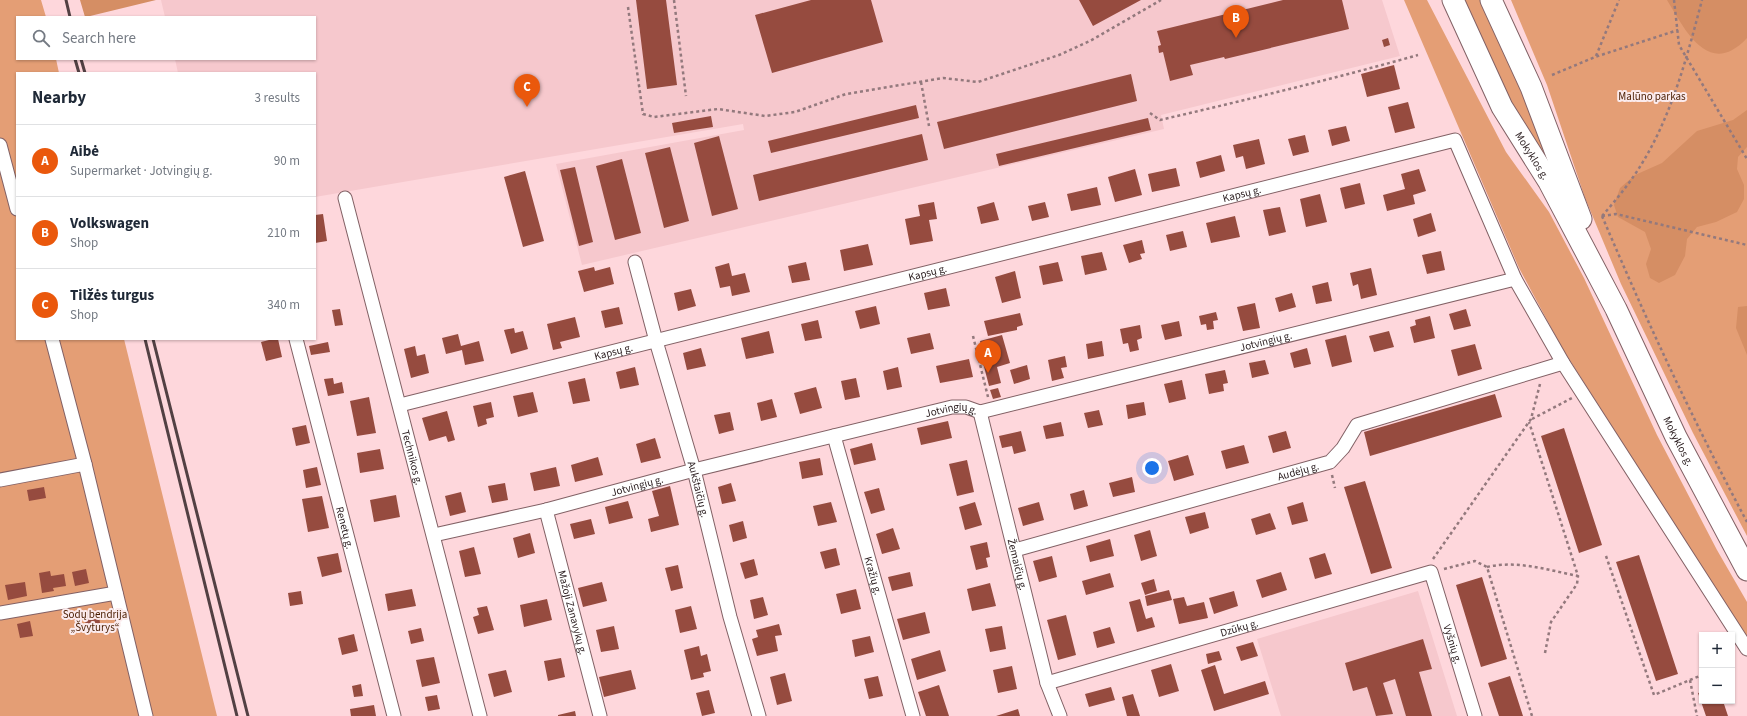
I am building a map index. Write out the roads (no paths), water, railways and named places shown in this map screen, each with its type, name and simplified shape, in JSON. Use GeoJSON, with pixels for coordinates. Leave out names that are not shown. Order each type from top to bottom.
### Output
{"type":"FeatureCollection","features":[{"type":"Feature","properties":{"kind":"main road","name":"Mokyklos g."},"geometry":{"type":"LineString","coordinates":[[1453,0],[1502,107],[1549,182],[1616,309],[1676,437],[1747,570]]}},
{"type":"Feature","properties":{"kind":"main road","name":"Mokyklos g."},"geometry":{"type":"LineString","coordinates":[[1491,0],[1531,87],[1616,309]]}},
{"type":"Feature","properties":{"kind":"street","name":"Kapsų g."},"geometry":{"type":"LineString","coordinates":[[400,405],[1455,140],[1515,279]]}},
{"type":"Feature","properties":{"kind":"street"},"geometry":{"type":"LineString","coordinates":[[0,145],[16,205]]}},
{"type":"Feature","properties":{"kind":"street","name":"Technikos g."},"geometry":{"type":"LineString","coordinates":[[345,198],[480,716]]}},
{"type":"Feature","properties":{"kind":"street","name":"Aukštaičių g."},"geometry":{"type":"LineString","coordinates":[[635,262],[656,341],[694,470],[730,617],[759,716]]}},
{"type":"Feature","properties":{"kind":"street"},"geometry":{"type":"LineString","coordinates":[[1515,279],[1563,363],[1747,649]]}},
{"type":"Feature","properties":{"kind":"street","name":"Jotvingių g."},"geometry":{"type":"LineString","coordinates":[[434,535],[546,510],[694,470],[952,407],[966,407],[985,410],[1515,279]]}},
{"type":"Feature","properties":{"kind":"street"},"geometry":{"type":"LineString","coordinates":[[52,340],[85,464],[146,716]]}},
{"type":"Feature","properties":{"kind":"street","name":"Renetų g."},"geometry":{"type":"LineString","coordinates":[[296,340],[394,716]]}},
{"type":"Feature","properties":{"kind":"street","name":"Audėjų g."},"geometry":{"type":"LineString","coordinates":[[1015,550],[1330,462],[1343,448],[1357,425],[1563,363]]}},
{"type":"Feature","properties":{"kind":"street","name":"Žemaičių g."},"geometry":{"type":"LineString","coordinates":[[985,410],[1015,550],[1047,683],[1060,716]]}},
{"type":"Feature","properties":{"kind":"street","name":"Kražių g."},"geometry":{"type":"LineString","coordinates":[[834,436],[913,716]]}},
{"type":"Feature","properties":{"kind":"street"},"geometry":{"type":"LineString","coordinates":[[0,480],[85,464]]}},
{"type":"Feature","properties":{"kind":"street","name":"Mažoji Zanavykų g."},"geometry":{"type":"LineString","coordinates":[[546,510],[600,716]]}},
{"type":"Feature","properties":{"kind":"street","name":"Dzūkų g."},"geometry":{"type":"LineString","coordinates":[[1047,683],[1430,569]]}},
{"type":"Feature","properties":{"kind":"street","name":"Vyšnių g."},"geometry":{"type":"LineString","coordinates":[[1430,569],[1475,716]]}},
{"type":"Feature","properties":{"kind":"street"},"geometry":{"type":"LineString","coordinates":[[0,613],[116,593]]}},
{"type":"Feature","properties":{"kind":"railway"},"geometry":{"type":"LineString","coordinates":[[66,0],[70,16]]}},
{"type":"Feature","properties":{"kind":"railway"},"geometry":{"type":"LineString","coordinates":[[75,60],[79,72]]}},
{"type":"Feature","properties":{"kind":"railway"},"geometry":{"type":"LineString","coordinates":[[81,60],[85,72]]}},
{"type":"Feature","properties":{"kind":"railway"},"geometry":{"type":"LineString","coordinates":[[145,340],[237,716]]}},
{"type":"Feature","properties":{"kind":"railway"},"geometry":{"type":"LineString","coordinates":[[153,340],[248,716]]}},
{"type":"Feature","properties":{"kind":"place","name":"Volkswagen"},"geometry":{"type":"Point","coordinates":[1236,38]}},
{"type":"Feature","properties":{"kind":"place","name":"Tilžės turgus"},"geometry":{"type":"Point","coordinates":[527,107]}},
{"type":"Feature","properties":{"kind":"place","name":"Aibė"},"geometry":{"type":"Point","coordinates":[988,373]}},
{"type":"Feature","properties":{"kind":"park label","name":"Malūno parkas"},"geometry":{"type":"Point","coordinates":[1652,96]}},
{"type":"Feature","properties":{"kind":"park label","name":"Sodų bendrija „Švyturys“"},"geometry":{"type":"Point","coordinates":[95,620]}}]}
